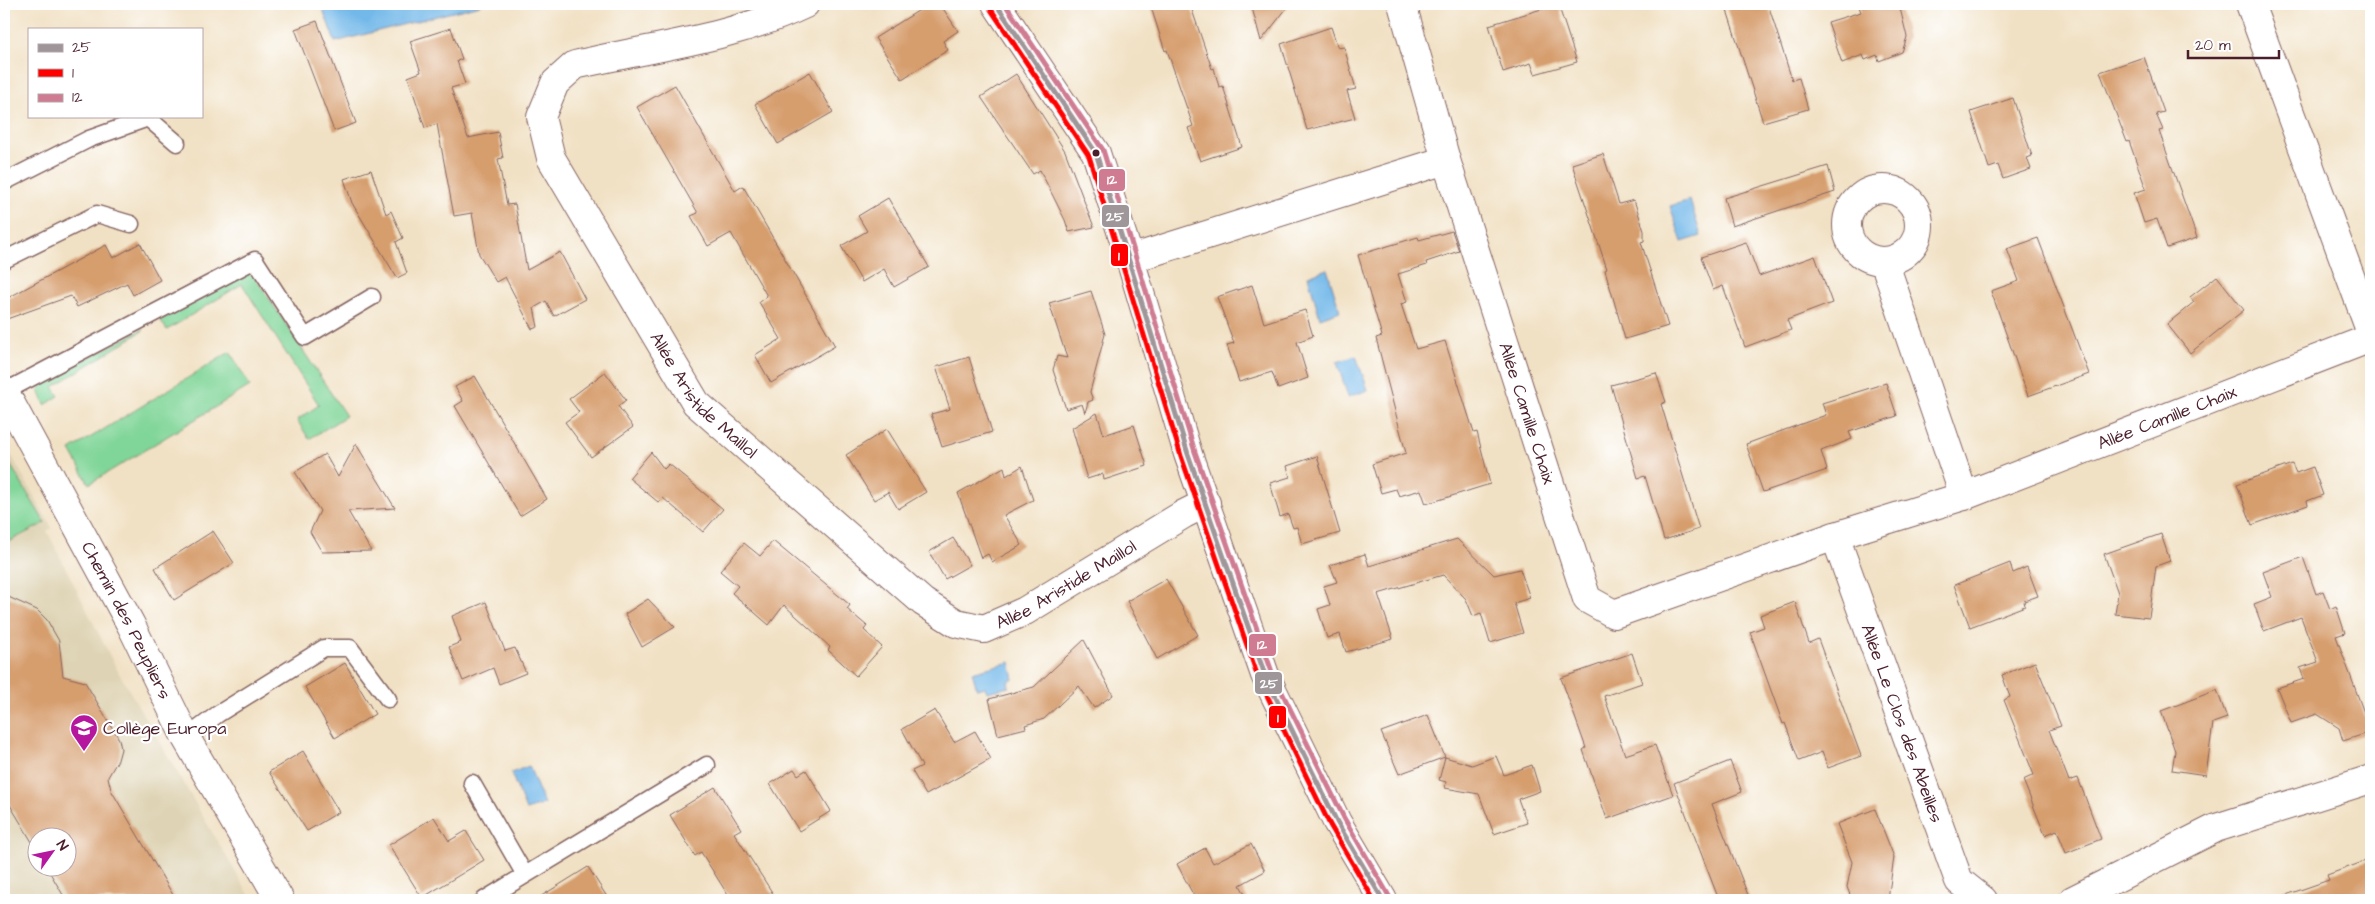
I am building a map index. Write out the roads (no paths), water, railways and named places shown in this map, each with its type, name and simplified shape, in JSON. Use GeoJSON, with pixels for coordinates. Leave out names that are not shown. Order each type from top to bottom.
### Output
{"type":"FeatureCollection","features":[{"type":"Feature","properties":{"kind":"street","name":"Allée Aristide Maillol"},"geometry":{"type":"LineString","coordinates":[[805,4],[786,13],[732,31],[575,65],[555,84],[541,117],[551,158],[696,403],[923,602],[956,623],[984,629],[1026,611],[1184,514],[1206,504]]}},
{"type":"Feature","properties":{"kind":"street"},"geometry":{"type":"LineString","coordinates":[[996,4],[1096,153],[1130,259],[1188,454],[1266,675],[1338,822],[1382,900]]}},
{"type":"Feature","properties":{"kind":"street","name":"Allée Camille Chaix"},"geometry":{"type":"LineString","coordinates":[[1402,4],[1446,160],[1586,599],[1614,614],[1835,536],[1964,496],[2371,338]]}},
{"type":"Feature","properties":{"kind":"street"},"geometry":{"type":"LineString","coordinates":[[2250,4],[2371,333]]}},
{"type":"Feature","properties":{"kind":"street"},"geometry":{"type":"LineString","coordinates":[[1130,259],[1446,160]]}},
{"type":"Feature","properties":{"kind":"street"},"geometry":{"type":"LineString","coordinates":[[1884,261],[1964,496]]}},
{"type":"Feature","properties":{"kind":"street","name":"Chemin des Peupliers"},"geometry":{"type":"LineString","coordinates":[[4,392],[131,625],[186,738],[280,900]]}},
{"type":"Feature","properties":{"kind":"street","name":"Allée Le Clos des Abeilles"},"geometry":{"type":"LineString","coordinates":[[1835,536],[1959,881],[1983,900]]}},
{"type":"Feature","properties":{"kind":"street"},"geometry":{"type":"LineString","coordinates":[[2073,900],[2216,828],[2371,780]]}},
{"type":"Feature","properties":{"kind":"lane"},"geometry":{"type":"LineString","coordinates":[[4,182],[89,139],[148,118],[177,143]]}},
{"type":"Feature","properties":{"kind":"lane"},"geometry":{"type":"LineString","coordinates":[[4,260],[97,214],[131,224]]}},
{"type":"Feature","properties":{"kind":"lane"},"geometry":{"type":"LineString","coordinates":[[4,392],[255,260],[306,337],[372,297]]}},
{"type":"Feature","properties":{"kind":"lane"},"geometry":{"type":"LineString","coordinates":[[186,738],[218,714],[324,648],[350,648],[388,699]]}},
{"type":"Feature","properties":{"kind":"lane"},"geometry":{"type":"LineString","coordinates":[[484,900],[707,765]]}},
{"type":"Feature","properties":{"kind":"lane"},"geometry":{"type":"LineString","coordinates":[[472,783],[525,875]]}},
{"type":"Feature","properties":{"kind":"water"},"geometry":{"type":"Polygon","coordinates":[[[321,4],[480,4],[480,5],[335,42],[321,4]]]}},
{"type":"Feature","properties":{"kind":"water"},"geometry":{"type":"Polygon","coordinates":[[[1690,200],[1701,236],[1682,242],[1670,206],[1690,200]]]}},
{"type":"Feature","properties":{"kind":"water"},"geometry":{"type":"Polygon","coordinates":[[[1327,269],[1340,311],[1320,318],[1308,276],[1327,269]]]}},
{"type":"Feature","properties":{"kind":"water"},"geometry":{"type":"Polygon","coordinates":[[[1356,356],[1368,390],[1348,397],[1337,362],[1356,356]]]}},
{"type":"Feature","properties":{"kind":"water"},"geometry":{"type":"Polygon","coordinates":[[[1010,662],[1014,679],[1008,681],[1009,687],[987,692],[985,687],[977,689],[972,672],[1010,662]]]}},
{"type":"Feature","properties":{"kind":"water"},"geometry":{"type":"Polygon","coordinates":[[[529,766],[544,804],[526,810],[511,773],[529,766]]]}},
{"type":"Feature","properties":{"kind":"place","name":"Collège Europa"},"geometry":{"type":"Point","coordinates":[84,752]}}]}
